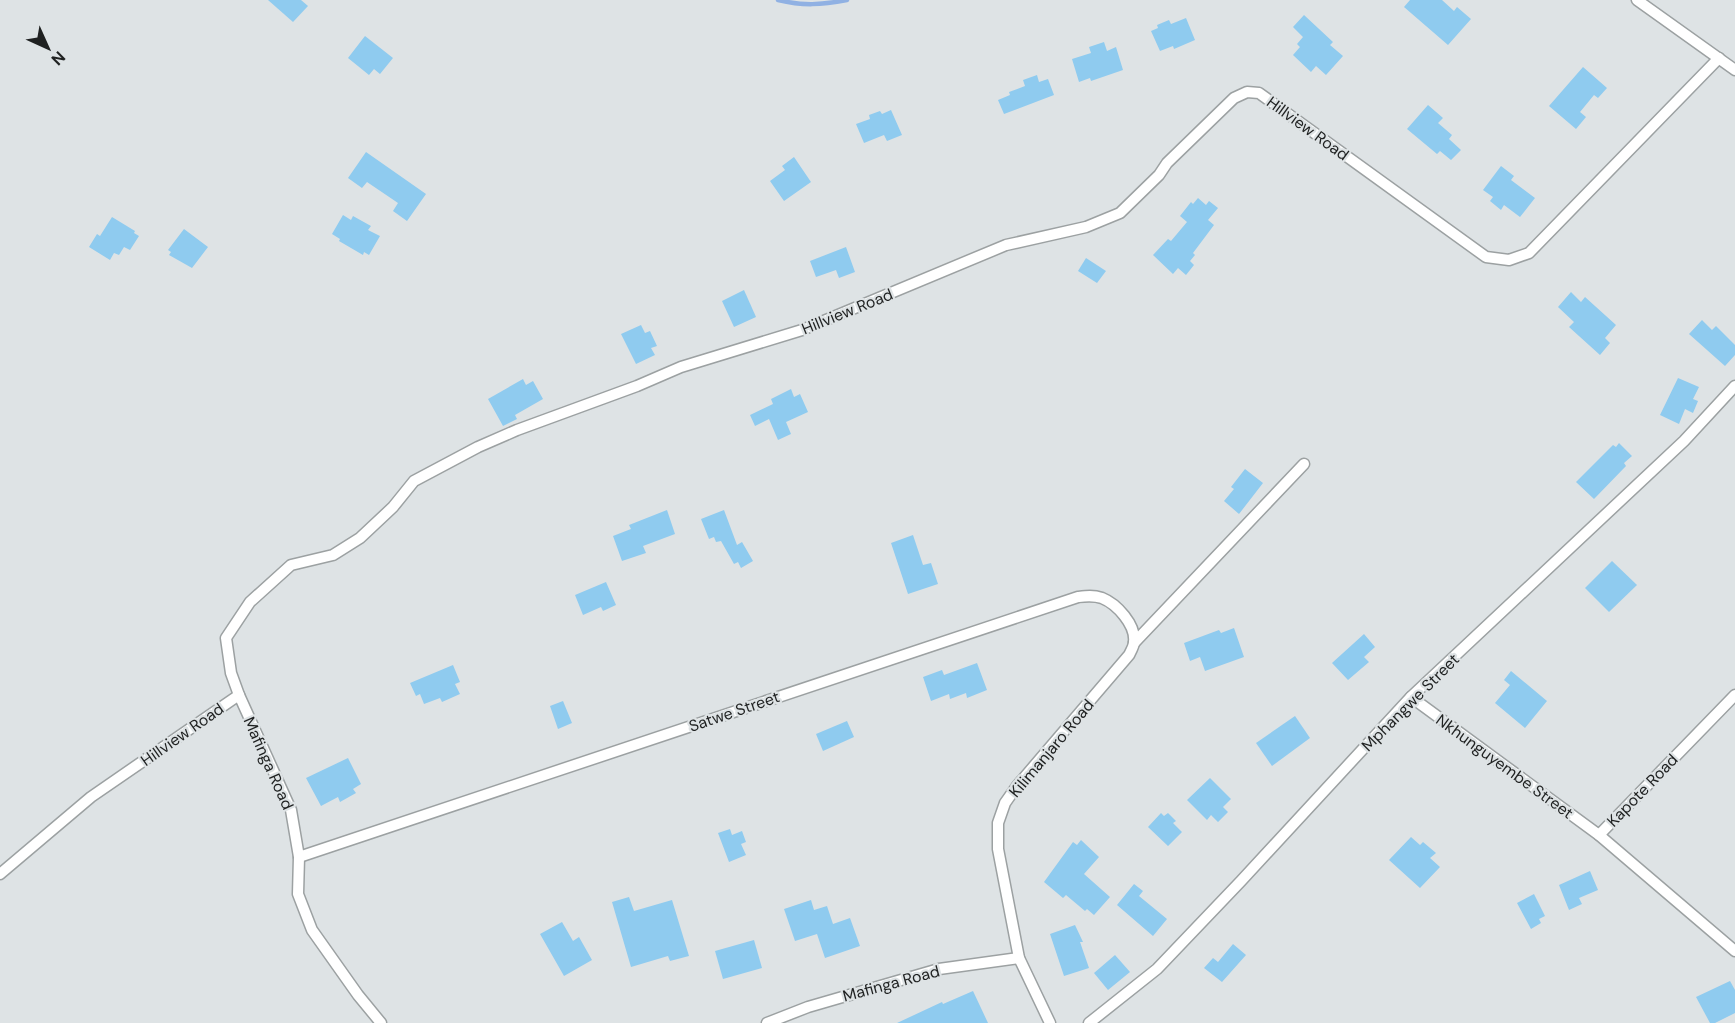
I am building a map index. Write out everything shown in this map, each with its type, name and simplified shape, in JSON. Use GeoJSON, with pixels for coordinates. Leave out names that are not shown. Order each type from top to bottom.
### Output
{"type":"FeatureCollection","features":[{"type":"Feature","properties":{"kind":"street"},"geometry":{"type":"LineString","coordinates":[[1637,0],[1735,70]]}},
{"type":"Feature","properties":{"kind":"street","name":"Hillview Road"},"geometry":{"type":"LineString","coordinates":[[0,874],[91,797],[239,695],[231,673],[226,638],[250,602],[291,565],[333,555],[360,538],[393,507],[414,482],[478,447],[681,368],[802,330],[1006,245],[1086,227],[1120,213],[1160,176],[1167,164],[1234,98],[1247,92],[1259,93],[1486,257],[1509,260],[1529,253],[1719,58]]}},
{"type":"Feature","properties":{"kind":"street","name":"Mphangwe Street"},"geometry":{"type":"LineString","coordinates":[[1089,1023],[1157,969],[1412,697],[1684,441],[1735,386]]}},
{"type":"Feature","properties":{"kind":"street"},"geometry":{"type":"LineString","coordinates":[[1134,643],[1304,464]]}},
{"type":"Feature","properties":{"kind":"street","name":"Satwe Street"},"geometry":{"type":"LineString","coordinates":[[298,857],[1078,597],[1091,595],[1104,598],[1123,614],[1133,629],[1134,643]]}},
{"type":"Feature","properties":{"kind":"street","name":"Kilimanjaro Road"},"geometry":{"type":"LineString","coordinates":[[1050,1023],[1019,958],[998,849],[999,823],[1005,803],[1017,786],[1129,656],[1134,643]]}},
{"type":"Feature","properties":{"kind":"street","name":"Mafinga Road"},"geometry":{"type":"LineString","coordinates":[[239,695],[291,810],[298,857],[298,894],[312,930],[381,1023]]}},
{"type":"Feature","properties":{"kind":"street","name":"Kapote Road"},"geometry":{"type":"LineString","coordinates":[[1735,695],[1599,835],[1735,951]]}},
{"type":"Feature","properties":{"kind":"street","name":"Nkhunguyembe Street"},"geometry":{"type":"LineString","coordinates":[[1412,697],[1599,835]]}},
{"type":"Feature","properties":{"kind":"street","name":"Mafinga Road"},"geometry":{"type":"LineString","coordinates":[[767,1023],[808,1007],[939,969],[1019,958]]}},
{"type":"Feature","properties":{"kind":"building"},"geometry":{"type":"Polygon","coordinates":[[[268,0],[301,0],[308,6],[293,22],[268,0]]]}},
{"type":"Feature","properties":{"kind":"building"},"geometry":{"type":"Polygon","coordinates":[[[1410,0],[1442,0],[1454,11],[1457,7],[1471,19],[1448,45],[1404,7],[1410,0]]]}},
{"type":"Feature","properties":{"kind":"building"},"geometry":{"type":"Polygon","coordinates":[[[1304,15],[1333,42],[1330,45],[1343,56],[1326,75],[1316,66],[1311,72],[1293,55],[1300,47],[1297,44],[1303,37],[1293,27],[1304,15]]]}},
{"type":"Feature","properties":{"kind":"building"},"geometry":{"type":"Polygon","coordinates":[[[1186,18],[1195,40],[1174,49],[1173,46],[1160,51],[1151,31],[1158,28],[1157,25],[1169,20],[1171,24],[1186,18]]]}},
{"type":"Feature","properties":{"kind":"building"},"geometry":{"type":"Polygon","coordinates":[[[365,36],[393,58],[380,74],[374,69],[369,75],[348,58],[365,36]]]}},
{"type":"Feature","properties":{"kind":"building"},"geometry":{"type":"Polygon","coordinates":[[[1104,42],[1107,51],[1116,47],[1123,70],[1091,81],[1090,78],[1079,82],[1072,59],[1091,53],[1089,47],[1104,42]]]}},
{"type":"Feature","properties":{"kind":"building"},"geometry":{"type":"Polygon","coordinates":[[[1583,67],[1607,88],[1598,98],[1594,95],[1580,112],[1586,117],[1576,129],[1549,106],[1583,67]]]}},
{"type":"Feature","properties":{"kind":"building"},"geometry":{"type":"Polygon","coordinates":[[[1037,75],[1039,82],[1048,79],[1054,95],[1004,114],[998,100],[1010,95],[1009,92],[1025,86],[1023,80],[1037,75]]]}},
{"type":"Feature","properties":{"kind":"building"},"geometry":{"type":"Polygon","coordinates":[[[1428,105],[1443,118],[1438,123],[1452,135],[1449,139],[1461,150],[1451,160],[1440,151],[1437,154],[1407,129],[1428,105]]]}},
{"type":"Feature","properties":{"kind":"building"},"geometry":{"type":"Polygon","coordinates":[[[891,110],[902,135],[887,141],[884,135],[864,143],[856,124],[870,119],[869,115],[880,111],[882,114],[891,110]]]}},
{"type":"Feature","properties":{"kind":"building"},"geometry":{"type":"Polygon","coordinates":[[[366,152],[426,194],[407,221],[393,211],[398,203],[367,182],[362,188],[348,178],[366,152]]]}},
{"type":"Feature","properties":{"kind":"building"},"geometry":{"type":"Polygon","coordinates":[[[794,157],[811,182],[784,201],[770,181],[785,170],[782,166],[794,157]]]}},
{"type":"Feature","properties":{"kind":"building"},"geometry":{"type":"Polygon","coordinates":[[[1501,166],[1514,176],[1511,180],[1535,198],[1520,217],[1504,205],[1501,210],[1490,201],[1493,197],[1483,190],[1501,166]]]}},
{"type":"Feature","properties":{"kind":"building"},"geometry":{"type":"Polygon","coordinates":[[[1198,198],[1206,205],[1209,201],[1218,208],[1208,220],[1214,225],[1193,253],[1195,255],[1190,261],[1194,265],[1186,275],[1178,268],[1173,274],[1153,255],[1168,239],[1171,241],[1187,222],[1180,216],[1191,202],[1193,204],[1198,198]]]}},
{"type":"Feature","properties":{"kind":"building"},"geometry":{"type":"Polygon","coordinates":[[[343,215],[351,220],[353,216],[371,226],[368,230],[380,236],[369,255],[364,252],[363,255],[339,241],[340,239],[332,234],[343,215]]]}},
{"type":"Feature","properties":{"kind":"building"},"geometry":{"type":"Polygon","coordinates":[[[112,217],[139,236],[130,250],[124,247],[119,255],[114,253],[110,260],[89,247],[97,234],[100,236],[112,217]]]}},
{"type":"Feature","properties":{"kind":"building"},"geometry":{"type":"Polygon","coordinates":[[[184,229],[208,247],[192,268],[169,255],[171,252],[168,250],[184,229]]]}},
{"type":"Feature","properties":{"kind":"building"},"geometry":{"type":"Polygon","coordinates":[[[846,247],[855,272],[839,278],[836,270],[816,277],[810,261],[846,247]]]}},
{"type":"Feature","properties":{"kind":"building"},"geometry":{"type":"Polygon","coordinates":[[[1086,258],[1106,271],[1097,283],[1078,271],[1086,258]]]}},
{"type":"Feature","properties":{"kind":"building"},"geometry":{"type":"Polygon","coordinates":[[[744,290],[756,317],[734,327],[722,301],[744,290]]]}},
{"type":"Feature","properties":{"kind":"building"},"geometry":{"type":"Polygon","coordinates":[[[1571,292],[1581,302],[1585,297],[1616,325],[1605,338],[1610,343],[1600,355],[1569,327],[1574,322],[1558,307],[1571,292]]]}},
{"type":"Feature","properties":{"kind":"building"},"geometry":{"type":"Polygon","coordinates":[[[1702,320],[1712,330],[1716,326],[1735,345],[1735,355],[1725,366],[1689,334],[1702,320]]]}},
{"type":"Feature","properties":{"kind":"building"},"geometry":{"type":"Polygon","coordinates":[[[641,325],[645,333],[650,331],[657,346],[651,348],[655,355],[636,364],[621,334],[641,325]]]}},
{"type":"Feature","properties":{"kind":"building"},"geometry":{"type":"Polygon","coordinates":[[[1678,378],[1699,387],[1693,399],[1698,401],[1693,413],[1685,409],[1679,424],[1660,415],[1678,378]]]}},
{"type":"Feature","properties":{"kind":"building"},"geometry":{"type":"Polygon","coordinates":[[[523,379],[526,385],[533,381],[543,399],[515,415],[517,419],[503,426],[488,399],[523,379]]]}},
{"type":"Feature","properties":{"kind":"building"},"geometry":{"type":"Polygon","coordinates":[[[791,389],[794,397],[800,394],[808,412],[786,422],[791,434],[778,440],[769,419],[755,426],[750,415],[773,404],[771,399],[791,389]]]}},
{"type":"Feature","properties":{"kind":"building"},"geometry":{"type":"Polygon","coordinates":[[[1619,443],[1632,456],[1624,463],[1626,466],[1594,499],[1576,482],[1613,445],[1616,447],[1619,443]]]}},
{"type":"Feature","properties":{"kind":"building"},"geometry":{"type":"Polygon","coordinates":[[[1245,469],[1263,483],[1239,514],[1224,501],[1234,489],[1231,487],[1245,469]]]}},
{"type":"Feature","properties":{"kind":"building"},"geometry":{"type":"Polygon","coordinates":[[[667,510],[675,534],[643,546],[646,553],[622,561],[613,536],[631,529],[629,525],[667,510]]]}},
{"type":"Feature","properties":{"kind":"building"},"geometry":{"type":"Polygon","coordinates":[[[724,510],[737,545],[742,542],[753,561],[741,568],[738,562],[734,564],[721,541],[716,542],[714,537],[709,539],[701,519],[724,510]]]}},
{"type":"Feature","properties":{"kind":"building"},"geometry":{"type":"Polygon","coordinates":[[[913,535],[923,565],[931,563],[938,584],[908,594],[891,543],[913,535]]]}},
{"type":"Feature","properties":{"kind":"building"},"geometry":{"type":"Polygon","coordinates":[[[1612,561],[1637,585],[1609,612],[1585,588],[1612,561]]]}},
{"type":"Feature","properties":{"kind":"building"},"geometry":{"type":"Polygon","coordinates":[[[606,582],[616,605],[603,611],[601,607],[583,615],[575,595],[606,582]]]}},
{"type":"Feature","properties":{"kind":"building"},"geometry":{"type":"Polygon","coordinates":[[[1234,628],[1244,657],[1205,671],[1200,657],[1190,661],[1184,643],[1219,630],[1221,633],[1234,628]]]}},
{"type":"Feature","properties":{"kind":"building"},"geometry":{"type":"Polygon","coordinates":[[[1364,634],[1375,647],[1364,657],[1369,662],[1348,680],[1332,663],[1364,634]]]}},
{"type":"Feature","properties":{"kind":"building"},"geometry":{"type":"Polygon","coordinates":[[[977,663],[987,690],[967,698],[966,693],[950,699],[949,694],[931,701],[923,677],[942,670],[944,675],[977,663]]]}},
{"type":"Feature","properties":{"kind":"building"},"geometry":{"type":"Polygon","coordinates":[[[453,665],[460,682],[455,684],[460,694],[442,702],[440,698],[424,704],[420,694],[416,696],[410,683],[453,665]]]}},
{"type":"Feature","properties":{"kind":"building"},"geometry":{"type":"Polygon","coordinates":[[[1511,671],[1547,701],[1525,728],[1495,703],[1510,685],[1504,680],[1511,671]]]}},
{"type":"Feature","properties":{"kind":"building"},"geometry":{"type":"Polygon","coordinates":[[[563,701],[572,723],[558,729],[550,706],[563,701]]]}},
{"type":"Feature","properties":{"kind":"building"},"geometry":{"type":"Polygon","coordinates":[[[1295,716],[1310,738],[1272,766],[1256,743],[1295,716]]]}},
{"type":"Feature","properties":{"kind":"building"},"geometry":{"type":"Polygon","coordinates":[[[847,721],[854,737],[823,751],[816,734],[847,721]]]}},
{"type":"Feature","properties":{"kind":"building"},"geometry":{"type":"Polygon","coordinates":[[[348,758],[361,784],[353,789],[356,793],[340,802],[338,797],[321,806],[306,778],[348,758]]]}},
{"type":"Feature","properties":{"kind":"building"},"geometry":{"type":"Polygon","coordinates":[[[1210,778],[1231,799],[1223,807],[1228,812],[1218,822],[1211,815],[1207,820],[1187,800],[1210,778]]]}},
{"type":"Feature","properties":{"kind":"building"},"geometry":{"type":"Polygon","coordinates":[[[1161,813],[1164,816],[1168,813],[1176,821],[1173,823],[1182,832],[1168,846],[1148,827],[1161,813]]]}},
{"type":"Feature","properties":{"kind":"building"},"geometry":{"type":"Polygon","coordinates":[[[730,829],[732,835],[742,831],[746,842],[741,844],[746,855],[729,862],[718,833],[730,829]]]}},
{"type":"Feature","properties":{"kind":"building"},"geometry":{"type":"Polygon","coordinates":[[[1411,837],[1420,845],[1423,842],[1436,853],[1430,858],[1440,867],[1420,888],[1389,860],[1411,837]]]}},
{"type":"Feature","properties":{"kind":"building"},"geometry":{"type":"Polygon","coordinates":[[[1081,840],[1099,857],[1084,874],[1110,897],[1094,915],[1087,909],[1085,911],[1066,895],[1063,898],[1044,882],[1073,842],[1077,845],[1081,840]]]}},
{"type":"Feature","properties":{"kind":"building"},"geometry":{"type":"Polygon","coordinates":[[[1590,871],[1598,890],[1579,898],[1582,904],[1569,910],[1559,885],[1590,871]]]}},
{"type":"Feature","properties":{"kind":"building"},"geometry":{"type":"Polygon","coordinates":[[[1134,884],[1143,891],[1139,896],[1167,919],[1153,936],[1117,905],[1134,884]]]}},
{"type":"Feature","properties":{"kind":"building"},"geometry":{"type":"Polygon","coordinates":[[[1534,894],[1545,916],[1539,919],[1541,923],[1531,929],[1517,903],[1534,894]]]}},
{"type":"Feature","properties":{"kind":"building"},"geometry":{"type":"Polygon","coordinates":[[[629,897],[634,911],[672,900],[689,956],[670,961],[668,956],[631,967],[612,902],[629,897]]]}},
{"type":"Feature","properties":{"kind":"building"},"geometry":{"type":"Polygon","coordinates":[[[811,900],[814,910],[827,906],[833,924],[850,918],[860,946],[825,958],[817,934],[795,941],[784,909],[811,900]]]}},
{"type":"Feature","properties":{"kind":"building"},"geometry":{"type":"Polygon","coordinates":[[[562,922],[573,941],[579,937],[592,960],[564,976],[540,934],[562,922]]]}},
{"type":"Feature","properties":{"kind":"building"},"geometry":{"type":"Polygon","coordinates":[[[1075,925],[1083,942],[1080,942],[1089,968],[1064,976],[1050,934],[1075,925]]]}},
{"type":"Feature","properties":{"kind":"building"},"geometry":{"type":"Polygon","coordinates":[[[754,940],[762,968],[723,979],[715,951],[754,940]]]}},
{"type":"Feature","properties":{"kind":"building"},"geometry":{"type":"Polygon","coordinates":[[[1233,944],[1246,955],[1222,982],[1204,968],[1213,958],[1218,962],[1233,944]]]}},
{"type":"Feature","properties":{"kind":"building"},"geometry":{"type":"Polygon","coordinates":[[[1115,955],[1130,972],[1108,990],[1094,973],[1115,955]]]}},
{"type":"Feature","properties":{"kind":"building"},"geometry":{"type":"Polygon","coordinates":[[[1730,981],[1735,990],[1735,1013],[1715,1023],[1710,1023],[1696,997],[1730,981]]]}},
{"type":"Feature","properties":{"kind":"building"},"geometry":{"type":"Polygon","coordinates":[[[973,991],[988,1023],[897,1023],[942,1002],[943,1004],[973,991]]]}},
{"type":"Feature","properties":{"kind":"waterway"},"geometry":{"type":"LineString","coordinates":[[778,0],[812,4],[847,0]]}}]}
